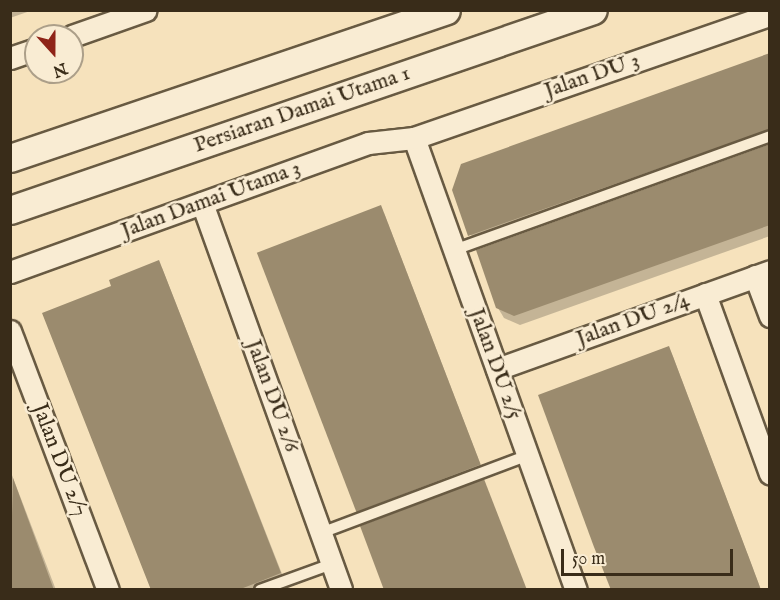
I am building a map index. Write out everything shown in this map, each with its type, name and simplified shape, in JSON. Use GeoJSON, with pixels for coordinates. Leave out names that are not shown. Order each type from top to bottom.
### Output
{"type":"FeatureCollection","features":[{"type":"Feature","properties":{"kind":"street"},"geometry":{"type":"LineString","coordinates":[[84,32],[146,10]]}},
{"type":"Feature","properties":{"kind":"street"},"geometry":{"type":"LineString","coordinates":[[10,158],[446,10]]}},
{"type":"Feature","properties":{"kind":"street","name":"Persiaran Damai Utama 1"},"geometry":{"type":"LineString","coordinates":[[10,210],[593,10]]}},
{"type":"Feature","properties":{"kind":"street","name":"Jalan DU 3"},"geometry":{"type":"LineString","coordinates":[[414,138],[770,15]]}},
{"type":"Feature","properties":{"kind":"street","name":"Jalan Damai Utama 3"},"geometry":{"type":"LineString","coordinates":[[10,272],[368,143],[414,138]]}},
{"type":"Feature","properties":{"kind":"street","name":"Jalan DU 2/5"},"geometry":{"type":"LineString","coordinates":[[414,138],[576,590]]}},
{"type":"Feature","properties":{"kind":"street","name":"Jalan DU 2/6"},"geometry":{"type":"LineString","coordinates":[[202,203],[341,590]]}},
{"type":"Feature","properties":{"kind":"street"},"geometry":{"type":"LineString","coordinates":[[762,274],[770,316]]}},
{"type":"Feature","properties":{"kind":"street","name":"Jalan DU 2/4"},"geometry":{"type":"LineString","coordinates":[[497,369],[762,274]]}},
{"type":"Feature","properties":{"kind":"street"},"geometry":{"type":"LineString","coordinates":[[705,294],[770,474]]}},
{"type":"Feature","properties":{"kind":"street","name":"Jalan DU 2/7"},"geometry":{"type":"LineString","coordinates":[[10,331],[108,590]]}},
{"type":"Feature","properties":{"kind":"lane"},"geometry":{"type":"LineString","coordinates":[[454,250],[770,136]]}},
{"type":"Feature","properties":{"kind":"lane"},"geometry":{"type":"LineString","coordinates":[[321,533],[528,455]]}},
{"type":"Feature","properties":{"kind":"lane"},"geometry":{"type":"LineString","coordinates":[[260,590],[332,564]]}},
{"type":"Feature","properties":{"kind":"building"},"geometry":{"type":"Polygon","coordinates":[[[770,53],[770,129],[468,236],[452,190],[461,164],[770,53]]]}},
{"type":"Feature","properties":{"kind":"building"},"geometry":{"type":"Polygon","coordinates":[[[770,144],[770,225],[514,316],[496,308],[476,250],[770,144]]]}},
{"type":"Feature","properties":{"kind":"building"},"geometry":{"type":"Polygon","coordinates":[[[381,205],[481,465],[356,512],[257,253],[381,205]]]}},
{"type":"Feature","properties":{"kind":"building"},"geometry":{"type":"Polygon","coordinates":[[[159,260],[281,573],[238,590],[151,590],[42,313],[111,286],[109,280],[159,260]]]}},
{"type":"Feature","properties":{"kind":"building"},"geometry":{"type":"Polygon","coordinates":[[[669,346],[761,590],[611,590],[594,547],[538,395],[669,346]]]}},
{"type":"Feature","properties":{"kind":"building"},"geometry":{"type":"Polygon","coordinates":[[[13,478],[54,590],[10,590],[13,478]]]}},
{"type":"Feature","properties":{"kind":"building"},"geometry":{"type":"Polygon","coordinates":[[[484,479],[527,590],[384,590],[360,526],[484,479]]]}}]}
